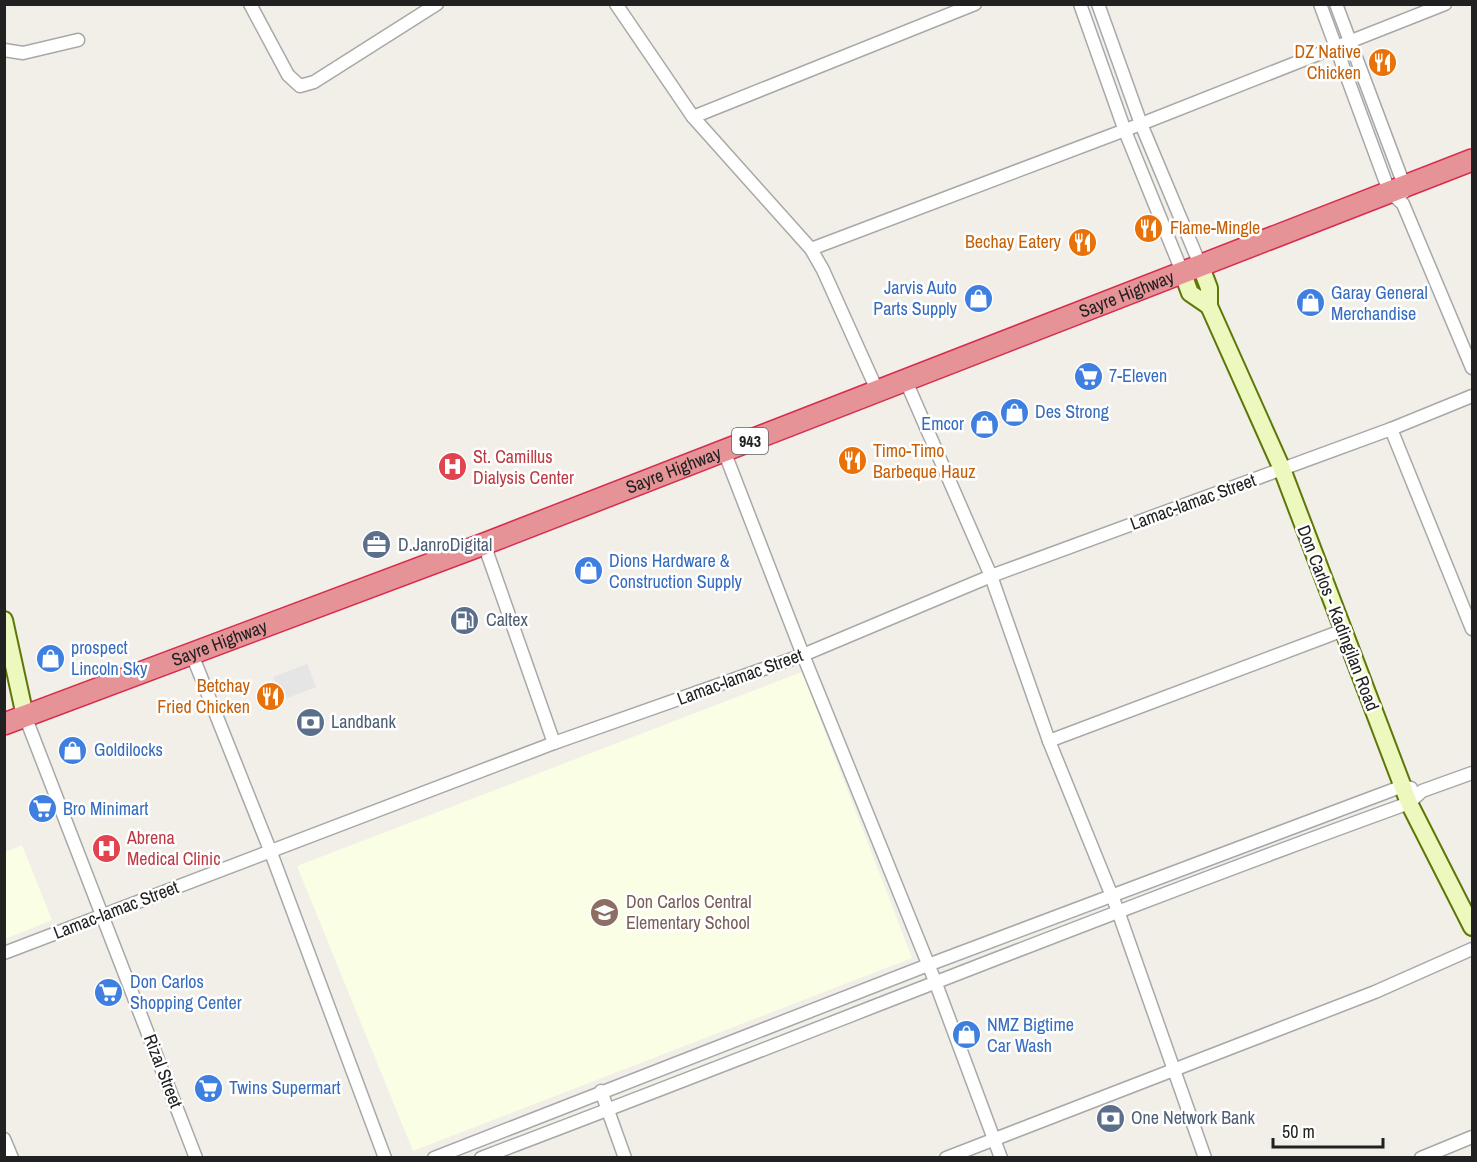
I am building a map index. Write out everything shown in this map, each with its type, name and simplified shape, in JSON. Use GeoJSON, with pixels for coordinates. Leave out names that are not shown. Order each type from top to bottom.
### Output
{"type":"FeatureCollection","features":[{"type":"Feature","properties":{"kind":"highway","name":"Sayre Highway"},"geometry":{"type":"LineString","coordinates":[[4,724],[484,544],[905,379],[1399,194],[1473,160]]}},
{"type":"Feature","properties":{"kind":"main road","name":"Don Carlos - Kadingilan Road"},"geometry":{"type":"LineString","coordinates":[[1192,270],[1209,288],[1209,306],[1282,469],[1341,631],[1409,803],[1473,927]]}},
{"type":"Feature","properties":{"kind":"main road"},"geometry":{"type":"LineString","coordinates":[[4,620],[25,716]]}},
{"type":"Feature","properties":{"kind":"street"},"geometry":{"type":"LineString","coordinates":[[250,4],[288,75],[300,86],[314,82],[437,4]]}},
{"type":"Feature","properties":{"kind":"street"},"geometry":{"type":"LineString","coordinates":[[616,4],[693,117],[811,249],[877,390]]}},
{"type":"Feature","properties":{"kind":"street"},"geometry":{"type":"LineString","coordinates":[[693,117],[975,4]]}},
{"type":"Feature","properties":{"kind":"street"},"geometry":{"type":"LineString","coordinates":[[1080,4],[1125,130],[1192,270]]}},
{"type":"Feature","properties":{"kind":"street"},"geometry":{"type":"LineString","coordinates":[[1098,4],[1192,270]]}},
{"type":"Feature","properties":{"kind":"street"},"geometry":{"type":"LineString","coordinates":[[1320,4],[1473,368]]}},
{"type":"Feature","properties":{"kind":"street"},"geometry":{"type":"LineString","coordinates":[[1336,4],[1350,40],[1399,194]]}},
{"type":"Feature","properties":{"kind":"street"},"geometry":{"type":"LineString","coordinates":[[811,249],[1142,124],[1445,4]]}},
{"type":"Feature","properties":{"kind":"street"},"geometry":{"type":"LineString","coordinates":[[4,50],[23,53],[78,40]]}},
{"type":"Feature","properties":{"kind":"street"},"geometry":{"type":"LineString","coordinates":[[905,379],[991,576],[1049,741],[1118,911],[1205,1158]]}},
{"type":"Feature","properties":{"kind":"street","name":"Lamac-lamac Street"},"geometry":{"type":"LineString","coordinates":[[4,954],[270,850],[554,743],[803,655],[991,576],[1392,429],[1473,396]]}},
{"type":"Feature","properties":{"kind":"street"},"geometry":{"type":"LineString","coordinates":[[1392,429],[1473,629]]}},
{"type":"Feature","properties":{"kind":"street"},"geometry":{"type":"LineString","coordinates":[[724,451],[803,655],[935,981],[1001,1158]]}},
{"type":"Feature","properties":{"kind":"street"},"geometry":{"type":"LineString","coordinates":[[484,544],[554,743]]}},
{"type":"Feature","properties":{"kind":"street"},"geometry":{"type":"LineString","coordinates":[[1049,741],[1341,631]]}},
{"type":"Feature","properties":{"kind":"street"},"geometry":{"type":"LineString","coordinates":[[191,652],[270,850],[385,1158]]}},
{"type":"Feature","properties":{"kind":"street","name":"Rizal Street"},"geometry":{"type":"LineString","coordinates":[[25,716],[196,1158]]}},
{"type":"Feature","properties":{"kind":"street"},"geometry":{"type":"LineString","coordinates":[[481,1158],[935,981],[1409,803],[1422,791],[1473,773]]}},
{"type":"Feature","properties":{"kind":"street"},"geometry":{"type":"LineString","coordinates":[[434,1158],[928,965],[1403,786],[1422,791]]}},
{"type":"Feature","properties":{"kind":"street"},"geometry":{"type":"LineString","coordinates":[[946,1158],[1375,992],[1473,949]]}},
{"type":"Feature","properties":{"kind":"street"},"geometry":{"type":"LineString","coordinates":[[601,1091],[625,1158]]}},
{"type":"Feature","properties":{"kind":"street"},"geometry":{"type":"LineString","coordinates":[[1421,1158],[1473,1137]]}},
{"type":"Feature","properties":{"kind":"street"},"geometry":{"type":"LineString","coordinates":[[4,1139],[12,1158]]}},
{"type":"Feature","properties":{"kind":"shaded area"},"geometry":{"type":"Polygon","coordinates":[[[307,664],[316,687],[282,700],[273,677],[307,664]]]}},
{"type":"Feature","properties":{"kind":"shaded area","name":"Don Carlos Central Elementary School"},"geometry":{"type":"Polygon","coordinates":[[[802,672],[912,958],[413,1151],[297,866],[802,672]]]}},
{"type":"Feature","properties":{"kind":"shaded area"},"geometry":{"type":"Polygon","coordinates":[[[22,845],[52,920],[5,939],[5,852],[22,845]]]}},
{"type":"Feature","properties":{"kind":"place","name":"DZ Native Chicken"},"geometry":{"type":"Point","coordinates":[1382,62]}},
{"type":"Feature","properties":{"kind":"place","name":"Flame-Mingle"},"geometry":{"type":"Point","coordinates":[1149,228]}},
{"type":"Feature","properties":{"kind":"place","name":"Bechay Eatery"},"geometry":{"type":"Point","coordinates":[1082,242]}},
{"type":"Feature","properties":{"kind":"place","name":"Jarvis Auto Parts Supply"},"geometry":{"type":"Point","coordinates":[978,298]}},
{"type":"Feature","properties":{"kind":"place","name":"Garay General Merchandise"},"geometry":{"type":"Point","coordinates":[1310,303]}},
{"type":"Feature","properties":{"kind":"place","name":"7-Eleven"},"geometry":{"type":"Point","coordinates":[1088,376]}},
{"type":"Feature","properties":{"kind":"place","name":"Des Strong"},"geometry":{"type":"Point","coordinates":[1014,412]}},
{"type":"Feature","properties":{"kind":"place","name":"Emcor"},"geometry":{"type":"Point","coordinates":[985,424]}},
{"type":"Feature","properties":{"kind":"place","name":"Timo-Timo Barbeque Hauz"},"geometry":{"type":"Point","coordinates":[852,461]}},
{"type":"Feature","properties":{"kind":"place","name":"St. Camillus Dialysis Center"},"geometry":{"type":"Point","coordinates":[452,467]}},
{"type":"Feature","properties":{"kind":"place","name":"D.JanroDigital"},"geometry":{"type":"Point","coordinates":[377,545]}},
{"type":"Feature","properties":{"kind":"place","name":"Dions Hardware & Construction Supply"},"geometry":{"type":"Point","coordinates":[588,571]}},
{"type":"Feature","properties":{"kind":"place","name":"Caltex"},"geometry":{"type":"Point","coordinates":[465,620]}},
{"type":"Feature","properties":{"kind":"place","name":"prospect Lincoln Sky"},"geometry":{"type":"Point","coordinates":[50,658]}},
{"type":"Feature","properties":{"kind":"place","name":"Betchay Fried Chicken"},"geometry":{"type":"Point","coordinates":[271,696]}},
{"type":"Feature","properties":{"kind":"place","name":"Landbank"},"geometry":{"type":"Point","coordinates":[310,722]}},
{"type":"Feature","properties":{"kind":"place","name":"Goldilocks"},"geometry":{"type":"Point","coordinates":[73,750]}},
{"type":"Feature","properties":{"kind":"place","name":"Bro Minimart"},"geometry":{"type":"Point","coordinates":[42,809]}},
{"type":"Feature","properties":{"kind":"place","name":"Abrena Medical Clinic"},"geometry":{"type":"Point","coordinates":[106,848]}},
{"type":"Feature","properties":{"kind":"place","name":"Don Carlos Central Elementary School"},"geometry":{"type":"Point","coordinates":[605,912]}},
{"type":"Feature","properties":{"kind":"place","name":"Don Carlos Shopping Center"},"geometry":{"type":"Point","coordinates":[109,992]}},
{"type":"Feature","properties":{"kind":"place","name":"NMZ Bigtime Car Wash"},"geometry":{"type":"Point","coordinates":[966,1035]}},
{"type":"Feature","properties":{"kind":"place","name":"Twins Supermart"},"geometry":{"type":"Point","coordinates":[208,1088]}},
{"type":"Feature","properties":{"kind":"place","name":"One Network Bank"},"geometry":{"type":"Point","coordinates":[1110,1118]}}]}
